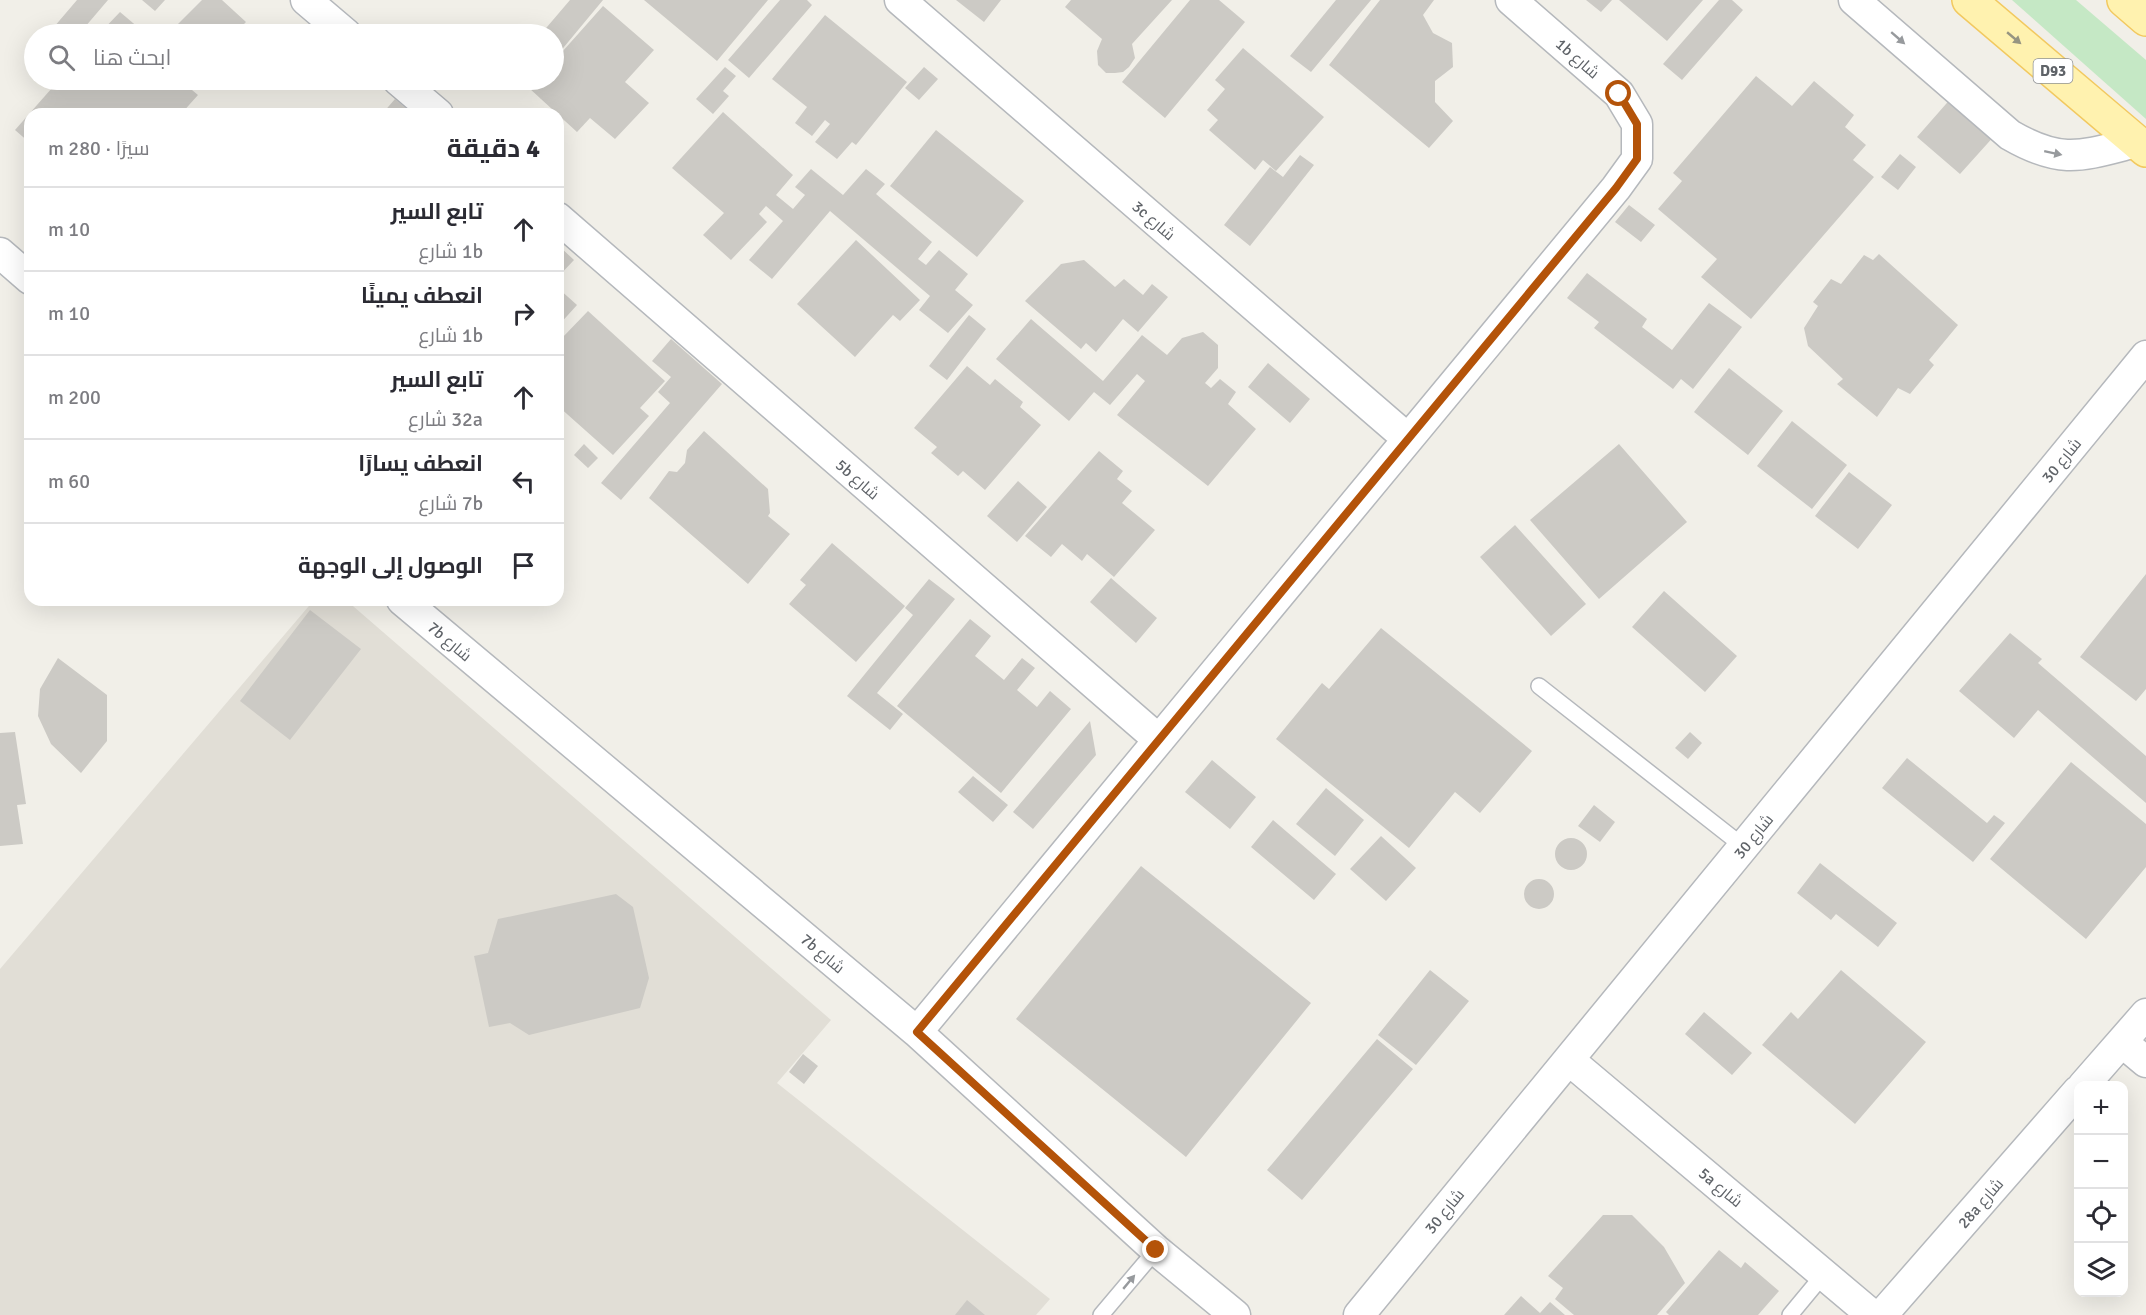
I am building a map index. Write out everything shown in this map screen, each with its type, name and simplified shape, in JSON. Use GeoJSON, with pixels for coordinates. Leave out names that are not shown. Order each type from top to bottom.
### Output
{"type":"FeatureCollection","features":[{"type":"Feature","properties":{"kind":"main road","name":"D93"},"geometry":{"type":"LineString","coordinates":[[1969,0],[2141,146]]}},
{"type":"Feature","properties":{"kind":"main road"},"geometry":{"type":"LineString","coordinates":[[2124,0],[2146,19]]}},
{"type":"Feature","properties":{"kind":"street"},"geometry":{"type":"LineString","coordinates":[[306,0],[334,24]]}},
{"type":"Feature","properties":{"kind":"street","name":"3c شارع"},"geometry":{"type":"LineString","coordinates":[[900,0],[1408,439]]}},
{"type":"Feature","properties":{"kind":"street","name":"1b شارع"},"geometry":{"type":"LineString","coordinates":[[917,1032],[1616,188],[1637,159],[1637,124],[1619,94],[1511,0]]}},
{"type":"Feature","properties":{"kind":"street"},"geometry":{"type":"LineString","coordinates":[[1854,0],[2010,135],[2033,148],[2059,156],[2141,146]]}},
{"type":"Feature","properties":{"kind":"street"},"geometry":{"type":"LineString","coordinates":[[410,90],[431,108]]}},
{"type":"Feature","properties":{"kind":"street","name":"5b شارع"},"geometry":{"type":"LineString","coordinates":[[564,223],[1159,740]]}},
{"type":"Feature","properties":{"kind":"street"},"geometry":{"type":"LineString","coordinates":[[0,253],[24,274]]}},
{"type":"Feature","properties":{"kind":"street","name":"شارع 30"},"geometry":{"type":"LineString","coordinates":[[1359,1315],[2146,356]]}},
{"type":"Feature","properties":{"kind":"street","name":"7b شارع"},"geometry":{"type":"LineString","coordinates":[[409,606],[917,1032],[1156,1250],[1235,1315]]}},
{"type":"Feature","properties":{"kind":"street"},"geometry":{"type":"LineString","coordinates":[[2088,1081],[2146,1014]]}},
{"type":"Feature","properties":{"kind":"street"},"geometry":{"type":"LineString","coordinates":[[2122,1042],[2146,1062]]}},
{"type":"Feature","properties":{"kind":"street","name":"5a شارع"},"geometry":{"type":"LineString","coordinates":[[1569,1060],[1872,1315]]}},
{"type":"Feature","properties":{"kind":"street","name":"28a شارع"},"geometry":{"type":"LineString","coordinates":[[1882,1315],[2074,1097]]}},
{"type":"Feature","properties":{"kind":"lane"},"geometry":{"type":"LineString","coordinates":[[1539,686],[1744,848]]}},
{"type":"Feature","properties":{"kind":"lane"},"geometry":{"type":"LineString","coordinates":[[1101,1315],[1156,1250]]}},
{"type":"Feature","properties":{"kind":"lane"},"geometry":{"type":"LineString","coordinates":[[1790,1315],[1824,1274]]}},
{"type":"Feature","properties":{"kind":"shaded area"},"geometry":{"type":"Polygon","coordinates":[[[309,606],[353,606],[831,1020],[777,1083],[1050,1299],[1036,1315],[0,1315],[0,969],[309,606]]]}},
{"type":"Feature","properties":{"kind":"green space"},"geometry":{"type":"Polygon","coordinates":[[[2012,0],[2076,0],[2146,60],[2146,119],[2012,0]]]}},
{"type":"Feature","properties":{"kind":"building"},"geometry":{"type":"Polygon","coordinates":[[[77,0],[108,0],[88,24],[57,24],[77,0]]]}},
{"type":"Feature","properties":{"kind":"building"},"geometry":{"type":"Polygon","coordinates":[[[142,0],[165,0],[155,11],[142,0]]]}},
{"type":"Feature","properties":{"kind":"building"},"geometry":{"type":"Polygon","coordinates":[[[202,0],[222,0],[246,22],[244,24],[178,24],[202,0]]]}},
{"type":"Feature","properties":{"kind":"building"},"geometry":{"type":"Polygon","coordinates":[[[570,0],[603,0],[564,47],[564,24],[550,24],[570,0]]]}},
{"type":"Feature","properties":{"kind":"building"},"geometry":{"type":"Polygon","coordinates":[[[644,0],[768,0],[717,61],[644,0]]]}},
{"type":"Feature","properties":{"kind":"building"},"geometry":{"type":"Polygon","coordinates":[[[780,0],[807,0],[812,5],[749,78],[728,60],[780,0]]]}},
{"type":"Feature","properties":{"kind":"building"},"geometry":{"type":"Polygon","coordinates":[[[956,0],[1001,0],[984,22],[956,0]]]}},
{"type":"Feature","properties":{"kind":"building"},"geometry":{"type":"Polygon","coordinates":[[[1071,0],[1172,0],[1132,44],[1135,58],[1129,67],[1123,72],[1106,73],[1098,65],[1097,51],[1102,39],[1065,7],[1071,0]]]}},
{"type":"Feature","properties":{"kind":"building"},"geometry":{"type":"Polygon","coordinates":[[[1190,0],[1219,0],[1245,22],[1165,118],[1122,82],[1190,0]]]}},
{"type":"Feature","properties":{"kind":"building"},"geometry":{"type":"Polygon","coordinates":[[[1336,0],[1371,0],[1311,72],[1290,56],[1336,0]]]}},
{"type":"Feature","properties":{"kind":"building"},"geometry":{"type":"Polygon","coordinates":[[[1380,0],[1434,0],[1423,15],[1433,33],[1452,43],[1453,67],[1435,81],[1435,102],[1453,121],[1429,148],[1329,65],[1380,0]]]}},
{"type":"Feature","properties":{"kind":"building"},"geometry":{"type":"Polygon","coordinates":[[[1586,0],[1612,0],[1601,12],[1586,0]]]}},
{"type":"Feature","properties":{"kind":"building"},"geometry":{"type":"Polygon","coordinates":[[[1619,0],[1703,0],[1667,41],[1619,0]]]}},
{"type":"Feature","properties":{"kind":"building"},"geometry":{"type":"Polygon","coordinates":[[[1719,0],[1732,0],[1743,10],[1682,80],[1663,64],[1719,0]]]}},
{"type":"Feature","properties":{"kind":"building"},"geometry":{"type":"Polygon","coordinates":[[[603,6],[654,50],[625,82],[649,103],[615,139],[590,118],[577,132],[564,120],[564,108],[551,108],[531,90],[564,90],[564,50],[603,6]]]}},
{"type":"Feature","properties":{"kind":"building"},"geometry":{"type":"Polygon","coordinates":[[[120,12],[134,24],[109,24],[120,12]]]}},
{"type":"Feature","properties":{"kind":"building"},"geometry":{"type":"Polygon","coordinates":[[[825,15],[907,82],[856,145],[852,142],[837,159],[815,142],[830,124],[825,120],[812,136],[795,123],[807,107],[772,79],[825,15]]]}},
{"type":"Feature","properties":{"kind":"building"},"geometry":{"type":"Polygon","coordinates":[[[1243,48],[1324,117],[1276,171],[1263,160],[1255,170],[1209,130],[1218,120],[1207,110],[1225,89],[1215,80],[1243,48]]]}},
{"type":"Feature","properties":{"kind":"building"},"geometry":{"type":"Polygon","coordinates":[[[725,67],[736,76],[723,91],[729,96],[713,114],[696,99],[725,67]]]}},
{"type":"Feature","properties":{"kind":"building"},"geometry":{"type":"Polygon","coordinates":[[[924,67],[938,79],[919,100],[905,88],[924,67]]]}},
{"type":"Feature","properties":{"kind":"building"},"geometry":{"type":"Polygon","coordinates":[[[1756,76],[1792,106],[1814,81],[1854,115],[1845,127],[1866,145],[1853,160],[1874,177],[1751,319],[1701,277],[1717,259],[1658,209],[1682,181],[1673,173],[1756,76]]]}},
{"type":"Feature","properties":{"kind":"building"},"geometry":{"type":"Polygon","coordinates":[[[50,90],[192,90],[198,95],[186,108],[34,108],[50,90]]]}},
{"type":"Feature","properties":{"kind":"building"},"geometry":{"type":"Polygon","coordinates":[[[1953,96],[1996,134],[1960,174],[1917,137],[1953,96]]]}},
{"type":"Feature","properties":{"kind":"building"},"geometry":{"type":"Polygon","coordinates":[[[395,99],[406,108],[387,108],[395,99]]]}},
{"type":"Feature","properties":{"kind":"building"},"geometry":{"type":"Polygon","coordinates":[[[723,112],[793,175],[776,195],[793,209],[805,195],[795,187],[811,169],[843,195],[866,169],[885,184],[876,194],[932,242],[918,259],[926,265],[939,250],[968,274],[955,290],[973,305],[948,333],[919,310],[930,296],[830,211],[772,279],[749,260],[783,221],[766,206],[759,214],[767,222],[731,260],[703,235],[724,213],[672,168],[723,112]]]}},
{"type":"Feature","properties":{"kind":"building"},"geometry":{"type":"Polygon","coordinates":[[[24,120],[24,138],[15,130],[24,120]]]}},
{"type":"Feature","properties":{"kind":"building"},"geometry":{"type":"Polygon","coordinates":[[[936,130],[1024,201],[977,257],[890,186],[936,130]]]}},
{"type":"Feature","properties":{"kind":"building"},"geometry":{"type":"Polygon","coordinates":[[[1900,154],[1916,167],[1898,190],[1881,177],[1900,154]]]}},
{"type":"Feature","properties":{"kind":"building"},"geometry":{"type":"Polygon","coordinates":[[[1300,155],[1314,165],[1250,246],[1224,225],[1270,167],[1283,177],[1300,155]]]}},
{"type":"Feature","properties":{"kind":"building"},"geometry":{"type":"Polygon","coordinates":[[[1629,205],[1655,225],[1641,242],[1615,222],[1629,205]]]}},
{"type":"Feature","properties":{"kind":"building"},"geometry":{"type":"Polygon","coordinates":[[[856,240],[920,300],[900,321],[893,315],[855,357],[797,304],[856,240]]]}},
{"type":"Feature","properties":{"kind":"building"},"geometry":{"type":"Polygon","coordinates":[[[564,251],[574,260],[564,271],[564,251]]]}},
{"type":"Feature","properties":{"kind":"building"},"geometry":{"type":"Polygon","coordinates":[[[1879,254],[1958,325],[1929,360],[1934,365],[1910,394],[1898,388],[1877,417],[1837,384],[1843,379],[1808,346],[1804,328],[1818,306],[1813,302],[1831,279],[1841,284],[1864,255],[1873,260],[1879,254]]]}},
{"type":"Feature","properties":{"kind":"building"},"geometry":{"type":"Polygon","coordinates":[[[1084,260],[1115,287],[1124,279],[1143,295],[1152,284],[1168,297],[1138,332],[1123,319],[1096,352],[1086,343],[1081,349],[1025,301],[1061,264],[1084,260]]]}},
{"type":"Feature","properties":{"kind":"building"},"geometry":{"type":"Polygon","coordinates":[[[1587,273],[1647,319],[1642,327],[1672,350],[1709,303],[1742,327],[1693,389],[1681,379],[1673,389],[1594,328],[1599,322],[1567,298],[1587,273]]]}},
{"type":"Feature","properties":{"kind":"building"},"geometry":{"type":"Polygon","coordinates":[[[564,293],[577,305],[564,319],[564,293]]]}},
{"type":"Feature","properties":{"kind":"building"},"geometry":{"type":"Polygon","coordinates":[[[588,311],[665,381],[640,408],[649,416],[613,455],[564,411],[564,336],[588,311]]]}},
{"type":"Feature","properties":{"kind":"building"},"geometry":{"type":"Polygon","coordinates":[[[969,315],[986,329],[947,380],[929,366],[969,315]]]}},
{"type":"Feature","properties":{"kind":"building"},"geometry":{"type":"Polygon","coordinates":[[[1031,319],[1103,381],[1142,335],[1167,355],[1182,338],[1203,332],[1218,345],[1218,368],[1205,383],[1211,388],[1220,379],[1236,392],[1228,404],[1256,429],[1208,486],[1117,415],[1145,381],[1137,374],[1110,405],[1094,392],[1069,421],[996,359],[1031,319]]]}},
{"type":"Feature","properties":{"kind":"building"},"geometry":{"type":"Polygon","coordinates":[[[671,339],[722,384],[621,500],[601,483],[670,403],[658,392],[671,377],[652,361],[671,339]]]}},
{"type":"Feature","properties":{"kind":"building"},"geometry":{"type":"Polygon","coordinates":[[[1268,363],[1310,399],[1290,423],[1248,387],[1268,363]]]}},
{"type":"Feature","properties":{"kind":"building"},"geometry":{"type":"Polygon","coordinates":[[[967,366],[990,385],[995,379],[1023,402],[1020,407],[1041,425],[985,490],[963,471],[958,476],[931,453],[937,447],[914,428],[967,366]]]}},
{"type":"Feature","properties":{"kind":"building"},"geometry":{"type":"Polygon","coordinates":[[[1729,368],[1783,411],[1748,455],[1694,412],[1729,368]]]}},
{"type":"Feature","properties":{"kind":"building"},"geometry":{"type":"Polygon","coordinates":[[[1792,421],[1847,465],[1812,509],[1757,466],[1792,421]]]}},
{"type":"Feature","properties":{"kind":"building"},"geometry":{"type":"Polygon","coordinates":[[[704,431],[768,489],[770,513],[768,516],[790,534],[748,584],[649,498],[669,471],[677,472],[685,463],[687,450],[704,431]]]}},
{"type":"Feature","properties":{"kind":"building"},"geometry":{"type":"Polygon","coordinates":[[[584,444],[598,458],[588,468],[574,455],[584,444]]]}},
{"type":"Feature","properties":{"kind":"building"},"geometry":{"type":"Polygon","coordinates":[[[1619,444],[1687,522],[1599,599],[1530,520],[1619,444]]]}},
{"type":"Feature","properties":{"kind":"building"},"geometry":{"type":"Polygon","coordinates":[[[1099,451],[1123,471],[1117,479],[1132,491],[1122,503],[1155,530],[1114,577],[1087,554],[1082,561],[1062,544],[1051,557],[1025,536],[1099,451]]]}},
{"type":"Feature","properties":{"kind":"building"},"geometry":{"type":"Polygon","coordinates":[[[1849,472],[1892,505],[1858,549],[1815,516],[1849,472]]]}},
{"type":"Feature","properties":{"kind":"building"},"geometry":{"type":"Polygon","coordinates":[[[1018,481],[1047,507],[1017,542],[987,516],[1018,481]]]}},
{"type":"Feature","properties":{"kind":"building"},"geometry":{"type":"Polygon","coordinates":[[[1515,525],[1586,604],[1551,636],[1480,557],[1515,525]]]}},
{"type":"Feature","properties":{"kind":"building"},"geometry":{"type":"Polygon","coordinates":[[[832,543],[905,606],[856,662],[789,604],[806,585],[800,580],[832,543]]]}},
{"type":"Feature","properties":{"kind":"building"},"geometry":{"type":"Polygon","coordinates":[[[2146,574],[2146,689],[2136,701],[2080,657],[2146,574]]]}},
{"type":"Feature","properties":{"kind":"building"},"geometry":{"type":"Polygon","coordinates":[[[1111,578],[1157,618],[1136,643],[1090,602],[1111,578]]]}},
{"type":"Feature","properties":{"kind":"building"},"geometry":{"type":"Polygon","coordinates":[[[929,579],[955,599],[877,693],[903,714],[890,730],[847,696],[913,615],[905,608],[929,579]]]}},
{"type":"Feature","properties":{"kind":"building"},"geometry":{"type":"Polygon","coordinates":[[[1664,591],[1737,656],[1705,692],[1632,627],[1664,591]]]}},
{"type":"Feature","properties":{"kind":"building"},"geometry":{"type":"Polygon","coordinates":[[[310,610],[361,649],[290,740],[240,701],[310,610]]]}},
{"type":"Feature","properties":{"kind":"building"},"geometry":{"type":"Polygon","coordinates":[[[970,619],[991,636],[975,656],[1004,680],[1022,658],[1035,668],[1017,690],[1037,707],[1050,691],[1071,709],[1001,793],[897,706],[970,619]]]}},
{"type":"Feature","properties":{"kind":"building"},"geometry":{"type":"Polygon","coordinates":[[[1381,628],[1532,751],[1480,813],[1455,792],[1409,848],[1276,739],[1322,683],[1329,689],[1381,628]]]}},
{"type":"Feature","properties":{"kind":"building"},"geometry":{"type":"Polygon","coordinates":[[[2010,633],[2042,659],[2038,663],[2146,756],[2146,803],[2038,710],[2014,738],[1959,691],[2010,633]]]}},
{"type":"Feature","properties":{"kind":"building"},"geometry":{"type":"Polygon","coordinates":[[[58,658],[107,695],[107,741],[81,773],[51,744],[38,716],[40,689],[58,658]]]}},
{"type":"Feature","properties":{"kind":"building"},"geometry":{"type":"Polygon","coordinates":[[[1090,721],[1096,755],[1033,829],[1013,812],[1090,721]]]}},
{"type":"Feature","properties":{"kind":"building"},"geometry":{"type":"Polygon","coordinates":[[[15,732],[26,804],[17,805],[23,844],[0,846],[0,733],[15,732]]]}},
{"type":"Feature","properties":{"kind":"building"},"geometry":{"type":"Polygon","coordinates":[[[1690,732],[1702,743],[1688,759],[1675,748],[1690,732]]]}},
{"type":"Feature","properties":{"kind":"building"},"geometry":{"type":"Polygon","coordinates":[[[1907,758],[1987,823],[1994,815],[2005,823],[1973,862],[1882,788],[1907,758]]]}},
{"type":"Feature","properties":{"kind":"building"},"geometry":{"type":"Polygon","coordinates":[[[1212,760],[1256,797],[1230,829],[1185,792],[1212,760]]]}},
{"type":"Feature","properties":{"kind":"building"},"geometry":{"type":"Polygon","coordinates":[[[2071,762],[2146,824],[2146,867],[2086,939],[1990,859],[2071,762]]]}},
{"type":"Feature","properties":{"kind":"building"},"geometry":{"type":"Polygon","coordinates":[[[973,776],[1008,805],[993,822],[958,792],[973,776]]]}},
{"type":"Feature","properties":{"kind":"building"},"geometry":{"type":"Polygon","coordinates":[[[1326,788],[1364,820],[1335,856],[1296,824],[1326,788]]]}},
{"type":"Feature","properties":{"kind":"building"},"geometry":{"type":"Polygon","coordinates":[[[1594,805],[1615,822],[1600,842],[1578,826],[1594,805]]]}},
{"type":"Feature","properties":{"kind":"building"},"geometry":{"type":"Polygon","coordinates":[[[1273,820],[1336,874],[1314,900],[1251,847],[1273,820]]]}},
{"type":"Feature","properties":{"kind":"building"},"geometry":{"type":"Polygon","coordinates":[[[1381,836],[1416,868],[1386,901],[1350,869],[1381,836]]]}},
{"type":"Feature","properties":{"kind":"building"},"geometry":{"type":"Polygon","coordinates":[[[1571,838],[1582,843],[1587,854],[1582,865],[1571,870],[1560,865],[1555,854],[1560,843],[1571,838]]]}},
{"type":"Feature","properties":{"kind":"building"},"geometry":{"type":"Polygon","coordinates":[[[1820,863],[1897,923],[1878,947],[1836,914],[1831,920],[1797,893],[1820,863]]]}},
{"type":"Feature","properties":{"kind":"building"},"geometry":{"type":"Polygon","coordinates":[[[1141,866],[1311,1003],[1186,1157],[1016,1019],[1141,866]]]}},
{"type":"Feature","properties":{"kind":"building"},"geometry":{"type":"Polygon","coordinates":[[[1539,879],[1550,883],[1554,894],[1550,905],[1539,909],[1528,905],[1524,894],[1528,883],[1539,879]]]}},
{"type":"Feature","properties":{"kind":"building"},"geometry":{"type":"Polygon","coordinates":[[[616,894],[633,907],[649,978],[640,1008],[529,1035],[510,1023],[489,1027],[474,956],[488,953],[498,919],[616,894]]]}},
{"type":"Feature","properties":{"kind":"building"},"geometry":{"type":"Polygon","coordinates":[[[1430,970],[1469,1001],[1416,1065],[1378,1035],[1430,970]]]}},
{"type":"Feature","properties":{"kind":"building"},"geometry":{"type":"Polygon","coordinates":[[[1841,970],[1926,1042],[1855,1124],[1762,1045],[1791,1012],[1798,1019],[1841,970]]]}},
{"type":"Feature","properties":{"kind":"building"},"geometry":{"type":"Polygon","coordinates":[[[1704,1012],[1752,1053],[1732,1075],[1685,1034],[1704,1012]]]}},
{"type":"Feature","properties":{"kind":"building"},"geometry":{"type":"Polygon","coordinates":[[[1377,1039],[1413,1069],[1302,1200],[1267,1170],[1377,1039]]]}},
{"type":"Feature","properties":{"kind":"building"},"geometry":{"type":"Polygon","coordinates":[[[803,1054],[818,1066],[804,1084],[789,1072],[803,1054]]]}},
{"type":"Feature","properties":{"kind":"building"},"geometry":{"type":"Polygon","coordinates":[[[1603,1215],[1632,1215],[1664,1247],[1685,1283],[1657,1315],[1574,1315],[1555,1299],[1563,1288],[1548,1276],[1603,1215]]]}},
{"type":"Feature","properties":{"kind":"building"},"geometry":{"type":"Polygon","coordinates":[[[1719,1250],[1741,1268],[1745,1262],[1779,1291],[1758,1315],[1669,1315],[1666,1312],[1719,1250]]]}},
{"type":"Feature","properties":{"kind":"building"},"geometry":{"type":"Polygon","coordinates":[[[1521,1296],[1540,1313],[1550,1302],[1565,1315],[1504,1315],[1521,1296]]]}},
{"type":"Feature","properties":{"kind":"building"},"geometry":{"type":"Polygon","coordinates":[[[967,1300],[985,1315],[955,1315],[967,1300]]]}},
{"type":"Feature","properties":{"kind":"route"},"geometry":{"type":"LineString","coordinates":[[1156,1250],[917,1032],[1616,188],[1637,159],[1637,124],[1619,94]]}}]}
